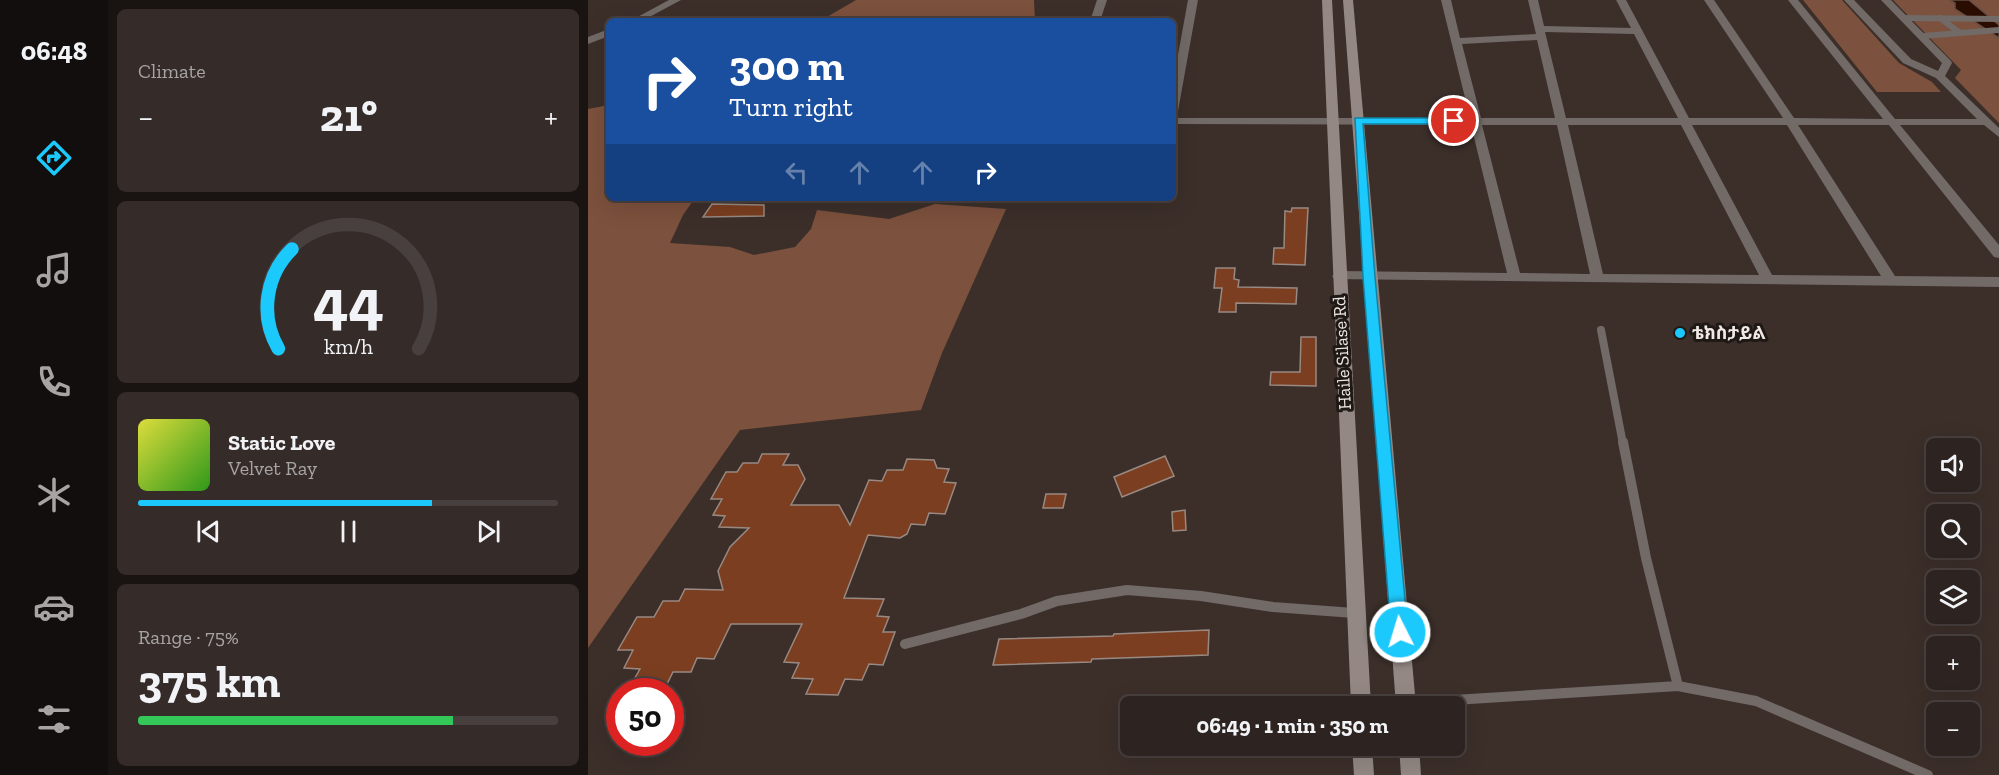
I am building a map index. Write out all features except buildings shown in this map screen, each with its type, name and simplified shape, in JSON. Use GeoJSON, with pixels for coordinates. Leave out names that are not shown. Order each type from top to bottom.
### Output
{"type":"FeatureCollection","features":[{"type":"Feature","properties":{"kind":"main road","name":"Haile Silase Rd"},"geometry":{"type":"LineString","coordinates":[[1327,0],[1354,613],[1360,696]]}},
{"type":"Feature","properties":{"kind":"main road","name":"Haile Silase Rd"},"geometry":{"type":"LineString","coordinates":[[1348,0],[1405,696]]}},
{"type":"Feature","properties":{"kind":"main road"},"geometry":{"type":"LineString","coordinates":[[1363,756],[1364,775]]}},
{"type":"Feature","properties":{"kind":"main road"},"geometry":{"type":"LineString","coordinates":[[1410,756],[1411,775]]}},
{"type":"Feature","properties":{"kind":"street"},"geometry":{"type":"LineString","coordinates":[[641,18],[676,0]]}},
{"type":"Feature","properties":{"kind":"street"},"geometry":{"type":"LineString","coordinates":[[1096,18],[1102,0]]}},
{"type":"Feature","properties":{"kind":"street"},"geometry":{"type":"LineString","coordinates":[[1176,94],[1193,0]]}},
{"type":"Feature","properties":{"kind":"street"},"geometry":{"type":"LineString","coordinates":[[1446,0],[1478,121],[1515,278]]}},
{"type":"Feature","properties":{"kind":"street"},"geometry":{"type":"LineString","coordinates":[[1533,0],[1598,279]]}},
{"type":"Feature","properties":{"kind":"street"},"geometry":{"type":"LineString","coordinates":[[1621,0],[1687,121],[1768,280]]}},
{"type":"Feature","properties":{"kind":"street"},"geometry":{"type":"LineString","coordinates":[[1709,0],[1791,122],[1891,281]]}},
{"type":"Feature","properties":{"kind":"street"},"geometry":{"type":"LineString","coordinates":[[1793,0],[1999,254]]}},
{"type":"Feature","properties":{"kind":"street"},"geometry":{"type":"LineString","coordinates":[[1849,0],[1907,61],[1940,75],[1999,134]]}},
{"type":"Feature","properties":{"kind":"street"},"geometry":{"type":"LineString","coordinates":[[1886,0],[1927,36],[1947,63],[1940,75]]}},
{"type":"Feature","properties":{"kind":"street"},"geometry":{"type":"LineString","coordinates":[[1457,41],[1540,33],[1637,31]]}},
{"type":"Feature","properties":{"kind":"street"},"geometry":{"type":"LineString","coordinates":[[588,41],[606,33]]}},
{"type":"Feature","properties":{"kind":"street"},"geometry":{"type":"LineString","coordinates":[[1176,121],[1988,122]]}},
{"type":"Feature","properties":{"kind":"street"},"geometry":{"type":"LineString","coordinates":[[1339,276],[1999,282]]}},
{"type":"Feature","properties":{"kind":"lane"},"geometry":{"type":"LineString","coordinates":[[1909,18],[1999,19]]}},
{"type":"Feature","properties":{"kind":"lane"},"geometry":{"type":"LineString","coordinates":[[1940,18],[1960,33]]}},
{"type":"Feature","properties":{"kind":"lane"},"geometry":{"type":"LineString","coordinates":[[1973,18],[1990,31]]}},
{"type":"Feature","properties":{"kind":"lane"},"geometry":{"type":"LineString","coordinates":[[1927,36],[1999,30]]}},
{"type":"Feature","properties":{"kind":"lane"},"geometry":{"type":"LineString","coordinates":[[1601,330],[1646,558],[1678,686]]}},
{"type":"Feature","properties":{"kind":"lane"},"geometry":{"type":"LineString","coordinates":[[905,644],[1021,614],[1057,601],[1127,590],[1201,596],[1273,607],[1354,613]]}},
{"type":"Feature","properties":{"kind":"lane"},"geometry":{"type":"LineString","coordinates":[[1465,701],[1678,686],[1756,701],[1928,775]]}},
{"type":"Feature","properties":{"kind":"shaded area"},"geometry":{"type":"Polygon","coordinates":[[[856,0],[1034,0],[1035,18],[825,18],[856,0]]]}},
{"type":"Feature","properties":{"kind":"shaded area"},"geometry":{"type":"Polygon","coordinates":[[[1803,0],[1842,0],[1899,63],[1932,82],[1941,92],[1877,92],[1803,0]]]}},
{"type":"Feature","properties":{"kind":"shaded area"},"geometry":{"type":"Polygon","coordinates":[[[1893,0],[1999,0],[1999,123],[1955,78],[1961,70],[1893,0]]]}},
{"type":"Feature","properties":{"kind":"shaded area"},"geometry":{"type":"Polygon","coordinates":[[[1949,0],[1969,0],[1999,25],[1999,38],[1955,9],[1955,3],[1949,0]]]}},
{"type":"Feature","properties":{"kind":"shaded area"},"geometry":{"type":"Polygon","coordinates":[[[606,106],[606,201],[693,201],[683,215],[670,243],[730,247],[754,255],[795,247],[811,229],[817,210],[889,219],[935,204],[1006,209],[942,353],[921,410],[740,430],[588,648],[588,109],[606,106]]]}},
{"type":"Feature","properties":{"kind":"place","name":"ቴክስታይል"},"geometry":{"type":"Point","coordinates":[1680,333]}},
{"type":"Feature","properties":{"kind":"route"},"geometry":{"type":"LineString","coordinates":[[1400,632],[1369,277],[1358,121],[1454,121]]}}]}
